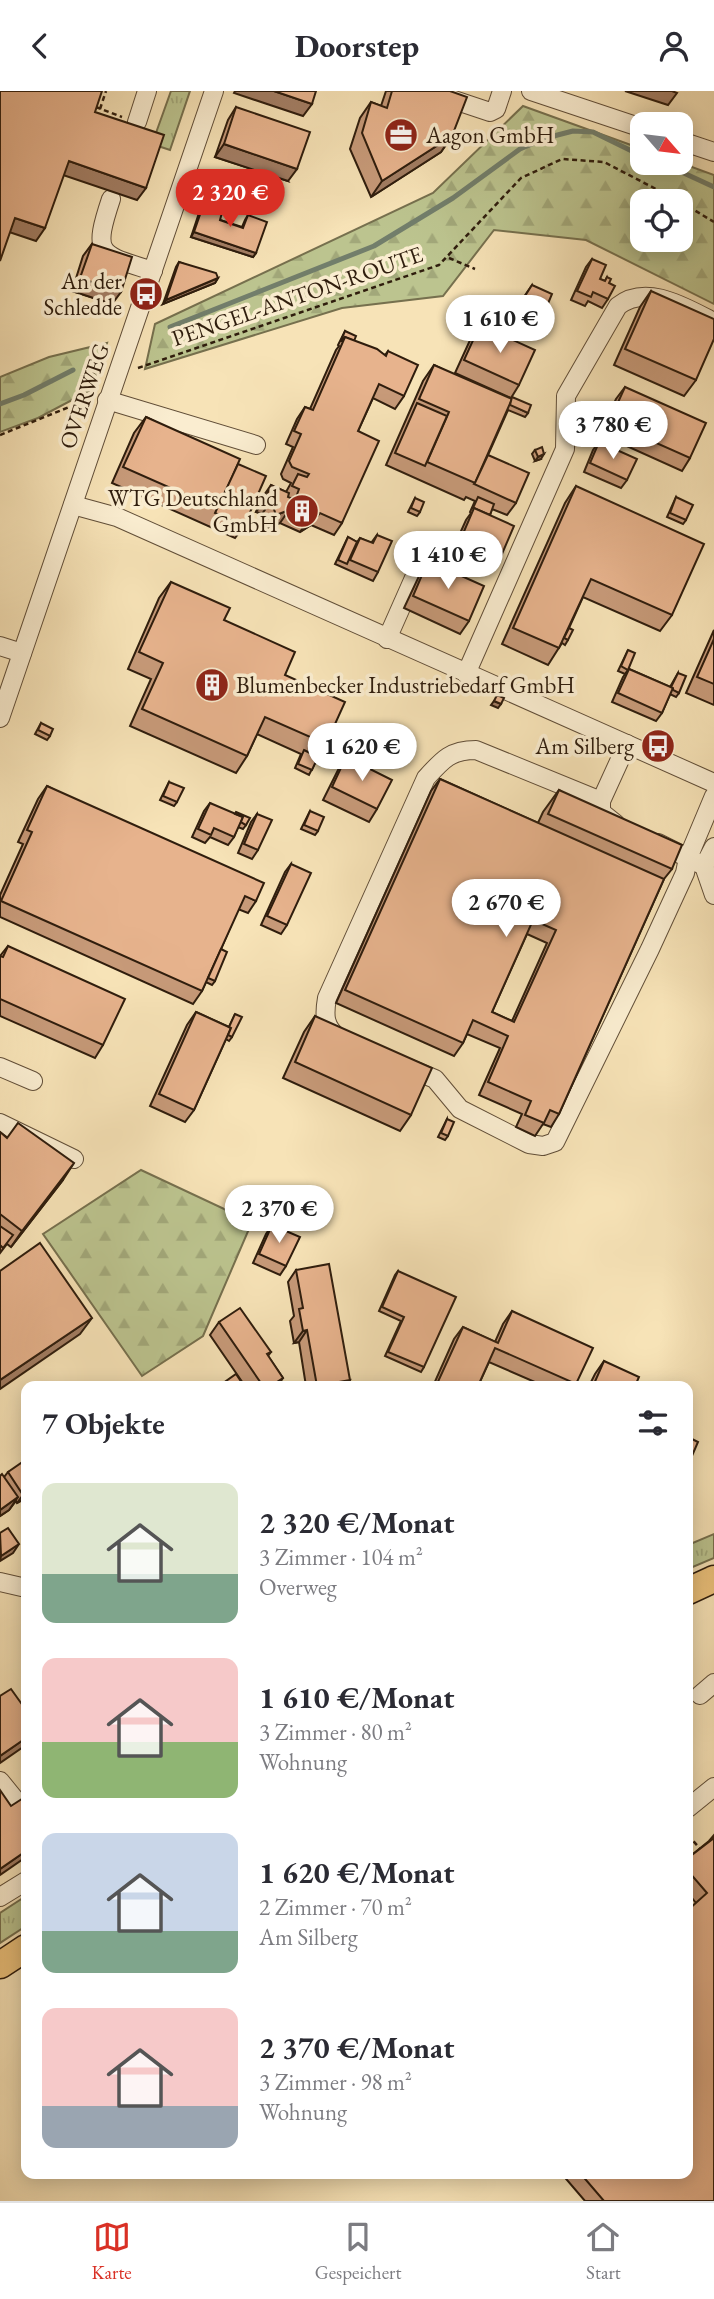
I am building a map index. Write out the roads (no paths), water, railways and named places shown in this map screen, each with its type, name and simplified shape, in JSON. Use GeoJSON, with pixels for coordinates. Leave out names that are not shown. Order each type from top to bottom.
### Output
{"type":"FeatureCollection","features":[{"type":"Feature","properties":{"kind":"highway"},"geometry":{"type":"LineString","coordinates":[[693,1589],[714,1579]]}},
{"type":"Feature","properties":{"kind":"highway"},"geometry":{"type":"LineString","coordinates":[[0,1965],[21,1951]]}},
{"type":"Feature","properties":{"kind":"street"},"geometry":{"type":"LineString","coordinates":[[137,122],[147,91]]}},
{"type":"Feature","properties":{"kind":"street","name":"OVERWEG"},"geometry":{"type":"LineString","coordinates":[[0,718],[214,91]]}},
{"type":"Feature","properties":{"kind":"street"},"geometry":{"type":"LineString","coordinates":[[427,91],[490,112],[496,109],[502,91]]}},
{"type":"Feature","properties":{"kind":"street"},"geometry":{"type":"LineString","coordinates":[[537,92],[630,124]]}},
{"type":"Feature","properties":{"kind":"street"},"geometry":{"type":"LineString","coordinates":[[693,145],[714,152]]}},
{"type":"Feature","properties":{"kind":"street"},"geometry":{"type":"LineString","coordinates":[[111,198],[99,235],[101,247],[116,260],[153,271]]}},
{"type":"Feature","properties":{"kind":"street"},"geometry":{"type":"LineString","coordinates":[[466,674],[565,449],[566,395],[618,306],[629,297],[651,297],[677,304],[714,323]]}},
{"type":"Feature","properties":{"kind":"street"},"geometry":{"type":"LineString","coordinates":[[107,400],[256,445]]}},
{"type":"Feature","properties":{"kind":"street"},"geometry":{"type":"LineString","coordinates":[[73,505],[117,517],[714,783]]}},
{"type":"Feature","properties":{"kind":"street"},"geometry":{"type":"LineString","coordinates":[[387,639],[422,560],[429,558],[456,570]]}},
{"type":"Feature","properties":{"kind":"street"},"geometry":{"type":"LineString","coordinates":[[0,646],[22,653]]}},
{"type":"Feature","properties":{"kind":"street"},"geometry":{"type":"LineString","coordinates":[[627,744],[601,801],[601,812],[607,819],[704,866],[714,895]]}},
{"type":"Feature","properties":{"kind":"street"},"geometry":{"type":"LineString","coordinates":[[355,1046],[330,1032],[324,1017],[327,998],[426,778],[441,762],[458,750],[476,750],[601,801]]}},
{"type":"Feature","properties":{"kind":"street"},"geometry":{"type":"LineString","coordinates":[[390,1060],[435,1079],[460,1109],[529,1144],[543,1146],[555,1142],[685,873],[688,857],[714,796]]}},
{"type":"Feature","properties":{"kind":"street"},"geometry":{"type":"LineString","coordinates":[[704,866],[713,845]]}},
{"type":"Feature","properties":{"kind":"street"},"geometry":{"type":"LineString","coordinates":[[0,1067],[33,1081]]}},
{"type":"Feature","properties":{"kind":"street"},"geometry":{"type":"LineString","coordinates":[[0,1123],[74,1159]]}},
{"type":"Feature","properties":{"kind":"street"},"geometry":{"type":"LineString","coordinates":[[0,1582],[21,1587]]}},
{"type":"Feature","properties":{"kind":"street"},"geometry":{"type":"LineString","coordinates":[[700,1695],[714,1683]]}},
{"type":"Feature","properties":{"kind":"street"},"geometry":{"type":"LineString","coordinates":[[0,1781],[21,1807]]}},
{"type":"Feature","properties":{"kind":"street"},"geometry":{"type":"LineString","coordinates":[[693,1804],[714,1787]]}},
{"type":"Feature","properties":{"kind":"street"},"geometry":{"type":"LineString","coordinates":[[0,1897],[21,1884]]}},
{"type":"Feature","properties":{"kind":"waterway"},"geometry":{"type":"LineString","coordinates":[[170,327],[374,246],[453,198],[520,149],[546,138],[573,131],[593,132],[630,150]]}},
{"type":"Feature","properties":{"kind":"waterway"},"geometry":{"type":"LineString","coordinates":[[688,175],[714,187]]}},
{"type":"Feature","properties":{"kind":"waterway"},"geometry":{"type":"LineString","coordinates":[[0,404],[73,370]]}},
{"type":"Feature","properties":{"kind":"place","name":"Aagon GmbH"},"geometry":{"type":"Point","coordinates":[401,135]}},
{"type":"Feature","properties":{"kind":"place","name":"An der Schledde"},"geometry":{"type":"Point","coordinates":[146,294]}},
{"type":"Feature","properties":{"kind":"place","name":"WTG Deutschland GmbH"},"geometry":{"type":"Point","coordinates":[302,511]}},
{"type":"Feature","properties":{"kind":"place","name":"Blumenbecker Industriebedarf GmbH"},"geometry":{"type":"Point","coordinates":[212,685]}},
{"type":"Feature","properties":{"kind":"place","name":"Am Silberg"},"geometry":{"type":"Point","coordinates":[658,746]}}]}
